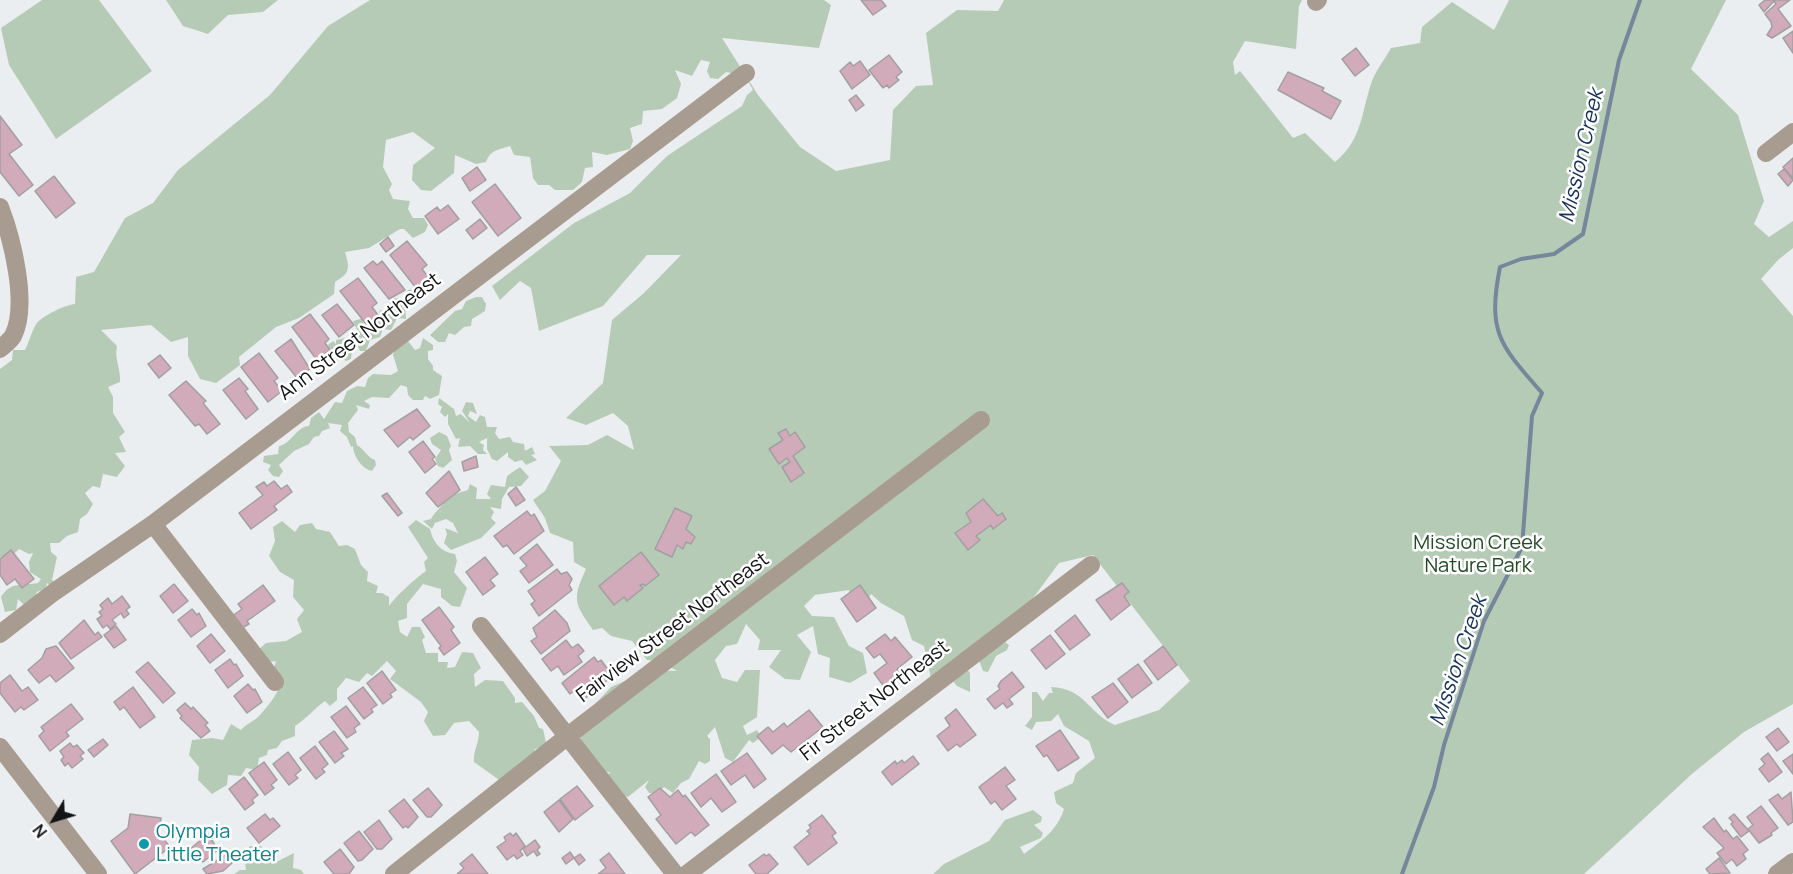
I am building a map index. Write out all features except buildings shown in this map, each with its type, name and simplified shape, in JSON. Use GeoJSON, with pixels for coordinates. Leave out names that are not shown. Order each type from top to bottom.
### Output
{"type":"FeatureCollection","features":[{"type":"Feature","properties":{"kind":"street","name":"Ann Street Northeast"},"geometry":{"type":"LineString","coordinates":[[0,634],[54,592],[153,524],[746,73]]}},
{"type":"Feature","properties":{"kind":"street"},"geometry":{"type":"LineString","coordinates":[[1766,153],[1793,132]]}},
{"type":"Feature","properties":{"kind":"street"},"geometry":{"type":"LineString","coordinates":[[0,207],[16,267],[20,301],[12,338],[0,349]]}},
{"type":"Feature","properties":{"kind":"street","name":"Fairview Street Northeast"},"geometry":{"type":"LineString","coordinates":[[394,874],[981,420]]}},
{"type":"Feature","properties":{"kind":"street"},"geometry":{"type":"LineString","coordinates":[[153,524],[275,682]]}},
{"type":"Feature","properties":{"kind":"street","name":"Fir Street Northeast"},"geometry":{"type":"LineString","coordinates":[[687,874],[1091,565]]}},
{"type":"Feature","properties":{"kind":"street"},"geometry":{"type":"LineString","coordinates":[[481,626],[675,874]]}},
{"type":"Feature","properties":{"kind":"street"},"geometry":{"type":"LineString","coordinates":[[0,747],[98,874]]}},
{"type":"Feature","properties":{"kind":"street"},"geometry":{"type":"LineString","coordinates":[[1777,874],[1793,862]]}},
{"type":"Feature","properties":{"kind":"green space"},"geometry":{"type":"Polygon","coordinates":[[[42,0],[99,0],[152,71],[56,139],[9,65],[1,28],[42,0]]]}},
{"type":"Feature","properties":{"kind":"green space"},"geometry":{"type":"Polygon","coordinates":[[[166,0],[278,0],[263,12],[228,15],[208,34],[183,26],[166,0]]]}},
{"type":"Feature","properties":{"kind":"green space","name":"Mission Creek Nature Park"},"geometry":{"type":"Polygon","coordinates":[[[370,0],[824,0],[831,5],[819,48],[722,38],[758,95],[800,147],[836,171],[890,160],[893,110],[916,86],[933,85],[926,33],[957,10],[998,11],[1004,0],[1302,0],[1299,6],[1296,49],[1245,41],[1233,62],[1235,75],[1240,71],[1293,138],[1305,133],[1335,162],[1351,144],[1356,134],[1372,81],[1391,48],[1420,43],[1422,27],[1452,2],[1494,30],[1509,0],[1726,0],[1691,69],[1738,115],[1764,201],[1754,224],[1769,237],[1793,221],[1793,248],[1778,260],[1761,279],[1793,316],[1793,704],[1744,732],[1693,773],[1584,874],[933,874],[944,864],[989,841],[1005,820],[1033,810],[1042,817],[1041,822],[1034,825],[1043,833],[1041,838],[1020,847],[1024,854],[1048,835],[1061,817],[1064,809],[1056,803],[1054,792],[1073,783],[1076,773],[1095,758],[1089,741],[1064,726],[1058,714],[1051,721],[1036,722],[1032,730],[1025,726],[1032,717],[1032,692],[1037,692],[1043,701],[1049,693],[1053,693],[1051,687],[1062,688],[1072,692],[1099,715],[1115,725],[1159,710],[1190,681],[1093,555],[1059,563],[997,647],[1005,642],[1009,645],[1007,650],[996,656],[988,672],[983,671],[979,660],[964,665],[970,673],[970,692],[957,686],[952,680],[932,683],[924,646],[912,640],[904,616],[881,603],[871,594],[863,605],[849,599],[849,590],[815,595],[804,606],[812,616],[834,617],[849,646],[863,653],[867,673],[850,683],[829,677],[830,658],[818,654],[813,626],[797,635],[811,652],[800,680],[785,679],[769,667],[781,650],[758,650],[760,640],[746,624],[737,644],[726,646],[715,660],[722,678],[737,682],[745,670],[760,670],[757,717],[743,726],[747,735],[757,730],[761,737],[753,743],[749,740],[733,762],[725,758],[715,727],[707,736],[710,739],[710,761],[705,764],[699,761],[689,779],[681,783],[673,793],[664,787],[657,794],[649,793],[645,787],[649,780],[628,797],[615,794],[603,777],[611,772],[602,773],[581,741],[580,720],[611,687],[650,670],[677,671],[659,661],[647,660],[632,641],[611,636],[602,628],[593,630],[577,601],[577,594],[586,569],[574,562],[573,542],[550,533],[545,518],[533,500],[545,491],[561,461],[549,446],[588,445],[607,435],[634,450],[628,426],[613,413],[586,425],[566,418],[603,383],[612,320],[644,293],[681,255],[647,255],[603,306],[539,331],[531,288],[520,281],[500,300],[492,286],[574,223],[630,193],[667,156],[742,106],[747,95],[753,90],[745,76],[726,72],[718,79],[710,78],[707,71],[710,62],[701,60],[692,76],[675,70],[681,84],[677,98],[662,109],[643,111],[642,124],[630,128],[633,141],[630,149],[607,155],[592,152],[593,167],[585,168],[582,182],[573,190],[555,190],[549,185],[538,185],[533,178],[530,157],[514,155],[510,146],[492,153],[486,162],[476,164],[455,155],[454,173],[431,191],[421,190],[412,180],[413,165],[435,148],[413,132],[386,140],[383,167],[392,184],[389,190],[393,199],[410,201],[408,209],[413,218],[424,218],[428,225],[425,232],[413,238],[404,229],[400,229],[369,248],[345,252],[348,270],[335,282],[334,294],[299,318],[276,327],[239,357],[240,365],[216,383],[200,379],[188,356],[188,337],[171,342],[151,325],[101,330],[117,346],[116,356],[120,382],[108,387],[113,397],[113,413],[125,432],[119,437],[126,452],[115,453],[125,466],[117,477],[103,474],[100,488],[93,486],[85,493],[93,504],[87,514],[80,519],[78,532],[67,536],[59,543],[50,543],[51,552],[57,557],[52,580],[58,584],[54,588],[47,583],[45,589],[37,592],[35,599],[24,605],[18,599],[16,610],[5,612],[1,597],[9,588],[38,583],[41,579],[30,572],[29,562],[33,553],[29,554],[19,549],[14,554],[0,557],[0,369],[12,360],[13,350],[25,350],[40,320],[55,311],[75,304],[76,277],[94,272],[125,218],[153,203],[178,170],[270,95],[328,26],[370,0]]]}},
{"type":"Feature","properties":{"kind":"green space"},"geometry":{"type":"Polygon","coordinates":[[[421,288],[424,294],[417,303],[405,303],[406,319],[397,318],[391,330],[383,329],[380,337],[370,340],[366,351],[360,351],[355,341],[348,341],[346,348],[352,351],[351,359],[346,361],[341,358],[332,365],[328,361],[329,367],[323,373],[315,374],[317,364],[325,361],[330,354],[328,345],[333,341],[336,344],[336,340],[355,336],[357,330],[353,321],[364,318],[363,325],[367,325],[368,320],[374,323],[378,319],[380,310],[389,311],[389,303],[394,298],[404,299],[408,290],[421,288]]]}},
{"type":"Feature","properties":{"kind":"green space"},"geometry":{"type":"Polygon","coordinates":[[[482,297],[486,304],[485,311],[472,319],[471,326],[464,327],[455,335],[449,333],[445,342],[438,342],[430,335],[455,311],[462,309],[466,301],[482,297]]]}},
{"type":"Feature","properties":{"kind":"green space"},"geometry":{"type":"Polygon","coordinates":[[[423,338],[433,345],[433,350],[428,351],[428,359],[433,370],[442,376],[439,395],[430,399],[425,396],[423,400],[413,400],[408,395],[407,387],[401,385],[389,398],[372,397],[364,401],[370,405],[369,409],[356,405],[358,410],[348,423],[349,432],[355,437],[357,445],[375,460],[376,465],[372,471],[359,462],[353,446],[351,447],[347,437],[340,431],[342,425],[328,423],[330,428],[314,437],[309,444],[294,451],[279,465],[283,471],[279,477],[273,476],[268,470],[271,465],[263,462],[264,456],[278,454],[279,446],[304,427],[309,426],[311,418],[319,412],[324,419],[335,402],[342,403],[347,391],[357,386],[365,387],[368,378],[373,374],[391,375],[398,371],[393,355],[396,347],[408,341],[415,350],[420,348],[423,338]]]}},
{"type":"Feature","properties":{"kind":"green space"},"geometry":{"type":"Polygon","coordinates":[[[439,398],[454,409],[456,416],[461,414],[470,423],[462,411],[466,402],[473,403],[477,414],[470,411],[468,416],[476,422],[480,415],[485,417],[487,427],[497,427],[495,433],[499,439],[510,437],[513,442],[524,444],[525,451],[532,447],[535,454],[531,455],[537,460],[526,465],[522,460],[515,462],[508,457],[508,452],[497,461],[492,459],[487,449],[487,438],[479,442],[484,445],[483,450],[487,454],[478,454],[470,446],[458,447],[460,438],[456,439],[448,424],[448,414],[445,417],[440,412],[442,407],[438,404],[439,398]]]}},
{"type":"Feature","properties":{"kind":"green space"},"geometry":{"type":"Polygon","coordinates":[[[439,432],[447,436],[451,446],[449,450],[452,460],[443,468],[438,466],[435,459],[441,450],[432,444],[430,438],[439,432]]]}},
{"type":"Feature","properties":{"kind":"green space"},"geometry":{"type":"Polygon","coordinates":[[[520,467],[529,477],[521,486],[509,487],[502,499],[501,509],[490,507],[494,512],[491,518],[496,523],[481,538],[451,550],[444,543],[447,534],[445,528],[458,533],[453,523],[446,519],[435,523],[432,529],[423,521],[431,519],[448,496],[468,490],[470,484],[477,488],[476,499],[491,499],[487,494],[491,485],[505,487],[507,476],[520,467]]]}},
{"type":"Feature","properties":{"kind":"green space"},"geometry":{"type":"Polygon","coordinates":[[[416,520],[430,529],[438,546],[455,554],[457,561],[454,572],[467,588],[460,607],[452,606],[441,597],[441,589],[423,584],[407,604],[407,618],[398,621],[400,632],[407,637],[412,627],[420,627],[425,637],[422,640],[426,653],[438,653],[438,662],[448,662],[447,668],[455,667],[462,652],[473,653],[481,668],[474,674],[475,687],[485,680],[503,681],[515,698],[515,703],[522,702],[534,716],[539,728],[543,729],[547,747],[535,749],[533,757],[502,782],[474,762],[479,732],[469,721],[454,723],[445,735],[433,736],[424,721],[428,712],[421,702],[390,679],[396,671],[387,661],[372,676],[367,673],[359,682],[346,678],[337,689],[337,700],[330,706],[325,701],[295,726],[295,736],[282,741],[277,748],[268,750],[267,755],[259,758],[257,770],[246,768],[241,776],[228,775],[227,785],[212,794],[198,780],[199,767],[189,755],[192,740],[212,738],[223,740],[231,724],[241,730],[258,717],[272,701],[281,684],[272,674],[276,661],[263,663],[257,651],[266,643],[286,641],[302,632],[297,619],[304,610],[293,597],[294,580],[280,572],[269,556],[275,541],[273,527],[282,521],[295,532],[300,525],[312,523],[316,529],[330,532],[339,546],[347,545],[355,549],[361,565],[368,572],[367,581],[378,586],[376,593],[389,597],[389,606],[406,587],[426,571],[424,562],[428,558],[408,527],[416,520]]]}},
{"type":"Feature","properties":{"kind":"green space"},"geometry":{"type":"Polygon","coordinates":[[[250,846],[261,846],[272,864],[294,853],[293,868],[301,870],[304,874],[234,874],[240,870],[246,870],[245,854],[250,846]]]}},
{"type":"Feature","properties":{"kind":"waterway","name":"Mission Creek"},"geometry":{"type":"LineString","coordinates":[[1402,874],[1434,787],[1444,745],[1484,621],[1522,547],[1532,416],[1542,393],[1516,362],[1500,337],[1495,308],[1500,267],[1521,259],[1554,254],[1583,234],[1619,60],[1640,0]]}},
{"type":"Feature","properties":{"kind":"place","name":"Olympia Little Theater"},"geometry":{"type":"Point","coordinates":[144,844]}}]}
